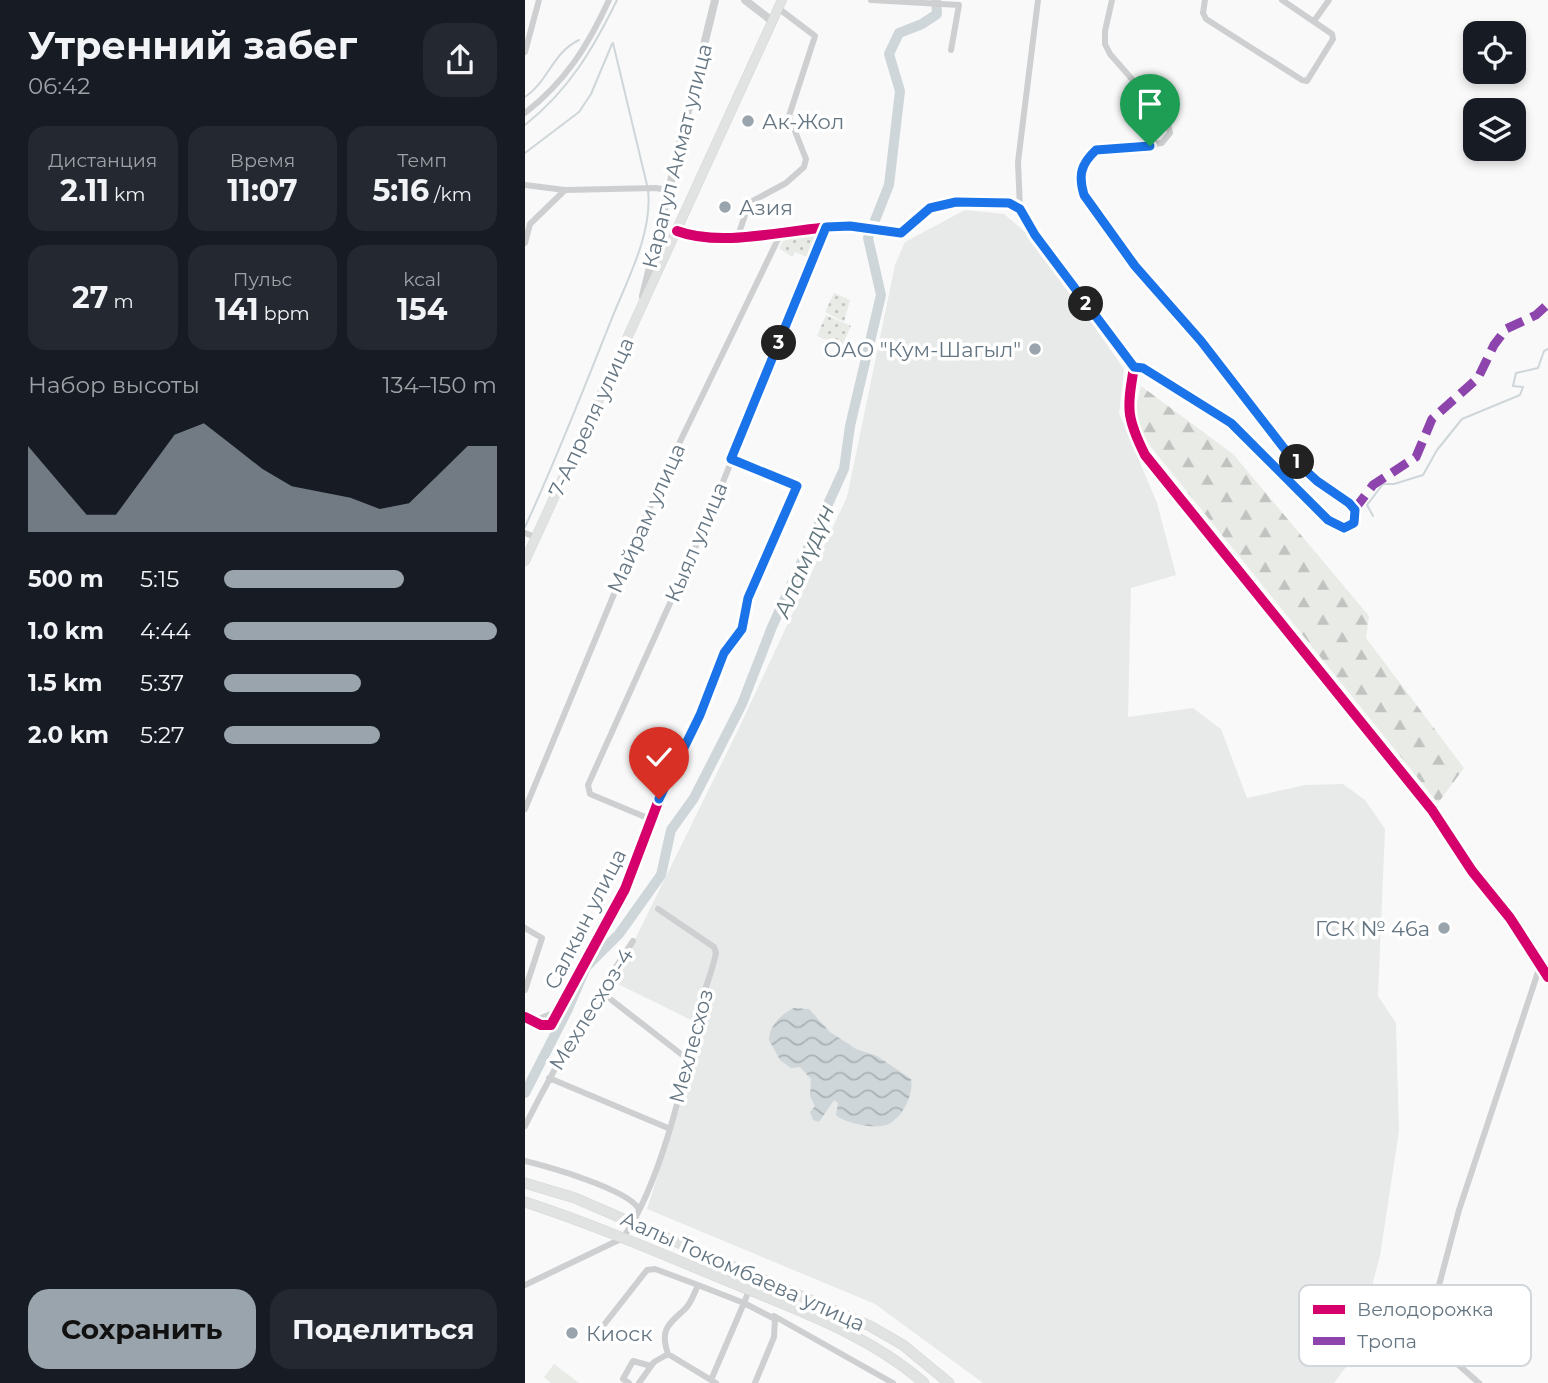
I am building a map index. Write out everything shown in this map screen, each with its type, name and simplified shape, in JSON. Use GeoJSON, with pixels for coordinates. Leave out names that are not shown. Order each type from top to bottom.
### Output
{"type":"FeatureCollection","features":[{"type":"Feature","properties":{"kind":"main road"},"geometry":{"type":"LineString","coordinates":[[677,231],[780,4]]}},
{"type":"Feature","properties":{"kind":"main road","name":"7-Апреля улица"},"geometry":{"type":"LineString","coordinates":[[525,561],[677,231]]}},
{"type":"Feature","properties":{"kind":"main road","name":"Аалы Токомбаева улица"},"geometry":{"type":"LineString","coordinates":[[525,1183],[575,1198],[870,1326],[903,1345],[950,1383]]}},
{"type":"Feature","properties":{"kind":"main road","name":"Аалы Токомбаева улица"},"geometry":{"type":"LineString","coordinates":[[525,1202],[623,1238],[862,1339],[894,1359],[924,1383]]}},
{"type":"Feature","properties":{"kind":"street"},"geometry":{"type":"LineString","coordinates":[[525,52],[539,0]]}},
{"type":"Feature","properties":{"kind":"street"},"geometry":{"type":"LineString","coordinates":[[525,113],[552,92],[578,60],[609,0]]}},
{"type":"Feature","properties":{"kind":"street","name":"Карагул Акмат улица"},"geometry":{"type":"LineString","coordinates":[[639,312],[671,191],[715,0]]}},
{"type":"Feature","properties":{"kind":"street"},"geometry":{"type":"LineString","coordinates":[[745,0],[772,21]]}},
{"type":"Feature","properties":{"kind":"street"},"geometry":{"type":"LineString","coordinates":[[871,0],[949,7],[959,5],[951,50]]}},
{"type":"Feature","properties":{"kind":"street"},"geometry":{"type":"LineString","coordinates":[[1038,0],[1018,162],[1020,209],[1035,235],[1134,367],[1128,403],[1130,424],[1145,455],[1432,810],[1472,871],[1510,918],[1548,977]]}},
{"type":"Feature","properties":{"kind":"street"},"geometry":{"type":"LineString","coordinates":[[1112,0],[1105,44],[1109,54],[1167,119],[1170,133],[1162,143],[1150,146],[1096,150],[1081,172],[1080,181],[1084,195],[1135,266],[1201,341],[1290,456],[1355,510],[1354,523],[1344,528],[1328,520],[1231,423],[1143,368],[1134,367]]}},
{"type":"Feature","properties":{"kind":"street"},"geometry":{"type":"LineString","coordinates":[[1205,0],[1203,13],[1206,19],[1302,80],[1307,80],[1333,39],[1332,34],[1282,0]]}},
{"type":"Feature","properties":{"kind":"street"},"geometry":{"type":"LineString","coordinates":[[1314,22],[1329,0]]}},
{"type":"Feature","properties":{"kind":"street"},"geometry":{"type":"LineString","coordinates":[[738,236],[749,203],[786,183],[804,167],[806,159],[789,116],[814,36],[780,4]]}},
{"type":"Feature","properties":{"kind":"street"},"geometry":{"type":"LineString","coordinates":[[525,185],[565,190],[656,188],[671,191]]}},
{"type":"Feature","properties":{"kind":"street"},"geometry":{"type":"LineString","coordinates":[[525,243],[530,224],[565,190]]}},
{"type":"Feature","properties":{"kind":"street"},"geometry":{"type":"LineString","coordinates":[[677,231],[704,237],[850,226],[901,233],[930,208],[956,202],[1009,203],[1020,209]]}},
{"type":"Feature","properties":{"kind":"street","name":"Кыял улица"},"geometry":{"type":"LineString","coordinates":[[650,819],[590,793],[588,785],[708,519],[826,227]]}},
{"type":"Feature","properties":{"kind":"street","name":"Майрам улица"},"geometry":{"type":"LineString","coordinates":[[525,809],[614,588],[660,483],[781,233]]}},
{"type":"Feature","properties":{"kind":"street","name":"Салкын улица"},"geometry":{"type":"LineString","coordinates":[[525,1017],[546,1027],[551,1025],[625,889],[645,843],[650,819],[669,774],[700,715],[724,653],[742,629],[748,598],[797,486],[731,459]]}},
{"type":"Feature","properties":{"kind":"street"},"geometry":{"type":"LineString","coordinates":[[525,533],[536,537]]}},
{"type":"Feature","properties":{"kind":"street","name":"Мехлесхоз"},"geometry":{"type":"LineString","coordinates":[[623,1238],[639,1209],[690,1061],[698,1013],[716,950],[658,909]]}},
{"type":"Feature","properties":{"kind":"street"},"geometry":{"type":"LineString","coordinates":[[525,928],[542,938],[525,990]]}},
{"type":"Feature","properties":{"kind":"street","name":"Мехлесхоз-4"},"geometry":{"type":"LineString","coordinates":[[525,1126],[549,1078],[600,990],[633,941]]}},
{"type":"Feature","properties":{"kind":"street"},"geometry":{"type":"LineString","coordinates":[[1439,1285],[1459,1210],[1541,966]]}},
{"type":"Feature","properties":{"kind":"street"},"geometry":{"type":"LineString","coordinates":[[600,990],[690,1061]]}},
{"type":"Feature","properties":{"kind":"street","name":"Мехлесхоз-4"},"geometry":{"type":"LineString","coordinates":[[549,1078],[668,1128]]}},
{"type":"Feature","properties":{"kind":"street"},"geometry":{"type":"LineString","coordinates":[[525,1161],[614,1192],[630,1199],[639,1209]]}},
{"type":"Feature","properties":{"kind":"street"},"geometry":{"type":"LineString","coordinates":[[525,1285],[623,1238]]}},
{"type":"Feature","properties":{"kind":"street"},"geometry":{"type":"LineString","coordinates":[[603,1326],[647,1270],[655,1269],[774,1316],[893,1383]]}},
{"type":"Feature","properties":{"kind":"street"},"geometry":{"type":"LineString","coordinates":[[698,1285],[685,1310],[667,1323],[664,1330],[668,1354],[713,1381],[749,1290]]}},
{"type":"Feature","properties":{"kind":"street"},"geometry":{"type":"LineString","coordinates":[[755,1383],[774,1337],[774,1316]]}},
{"type":"Feature","properties":{"kind":"street"},"geometry":{"type":"LineString","coordinates":[[639,1383],[651,1366],[668,1354]]}},
{"type":"Feature","properties":{"kind":"street"},"geometry":{"type":"LineString","coordinates":[[629,1383],[623,1379],[633,1361],[651,1366]]}},
{"type":"Feature","properties":{"kind":"street"},"geometry":{"type":"LineString","coordinates":[[1458,1366],[1479,1383]]}},
{"type":"Feature","properties":{"kind":"shaded area"},"geometry":{"type":"Polygon","coordinates":[[[965,210],[1004,214],[1032,238],[1124,369],[1119,413],[1157,503],[1176,575],[1131,588],[1128,717],[1193,708],[1221,729],[1247,798],[1305,785],[1343,784],[1365,800],[1385,829],[1378,996],[1396,1023],[1399,1131],[1380,1256],[1372,1285],[1299,1285],[1299,1366],[1347,1366],[1334,1383],[983,1383],[875,1304],[647,1209],[705,1027],[614,982],[738,730],[847,497],[895,265],[905,242],[965,210]]]}},
{"type":"Feature","properties":{"kind":"green space"},"geometry":{"type":"Polygon","coordinates":[[[795,235],[813,235],[816,242],[809,258],[795,252],[792,257],[779,248],[783,241],[795,235]]]}},
{"type":"Feature","properties":{"kind":"green space"},"geometry":{"type":"Polygon","coordinates":[[[834,293],[850,300],[844,322],[825,312],[834,293]]]}},
{"type":"Feature","properties":{"kind":"green space"},"geometry":{"type":"Polygon","coordinates":[[[826,315],[851,326],[842,346],[817,336],[826,315]]]}},
{"type":"Feature","properties":{"kind":"green space"},"geometry":{"type":"Polygon","coordinates":[[[1141,386],[1233,454],[1369,616],[1366,638],[1464,768],[1438,803],[1151,447],[1133,420],[1141,386]]]}},
{"type":"Feature","properties":{"kind":"green space"},"geometry":{"type":"Polygon","coordinates":[[[554,1364],[579,1383],[551,1383],[544,1377],[554,1364]]]}},
{"type":"Feature","properties":{"kind":"water"},"geometry":{"type":"Polygon","coordinates":[[[794,1008],[809,1009],[830,1032],[856,1049],[877,1056],[911,1079],[909,1099],[897,1118],[881,1126],[853,1123],[836,1115],[838,1103],[834,1100],[819,1122],[813,1120],[810,1112],[815,1106],[810,1096],[811,1079],[800,1067],[791,1068],[780,1060],[769,1040],[777,1021],[794,1008]]]}},
{"type":"Feature","properties":{"kind":"waterway"},"geometry":{"type":"LineString","coordinates":[[525,125],[555,98],[579,68],[617,0]]}},
{"type":"Feature","properties":{"kind":"waterway","name":"Аламүдүн"},"geometry":{"type":"LineString","coordinates":[[525,1093],[586,967],[619,934],[661,875],[671,830],[694,798],[742,704],[772,627],[844,469],[850,426],[881,295],[868,238],[889,185],[900,91],[889,54],[899,33],[922,24],[937,14],[936,0]]}},
{"type":"Feature","properties":{"kind":"waterway"},"geometry":{"type":"LineString","coordinates":[[525,97],[533,91],[563,52],[579,40]]}},
{"type":"Feature","properties":{"kind":"waterway"},"geometry":{"type":"LineString","coordinates":[[613,43],[647,185]]}},
{"type":"Feature","properties":{"kind":"waterway"},"geometry":{"type":"LineString","coordinates":[[525,153],[579,112],[591,94],[612,44]]}},
{"type":"Feature","properties":{"kind":"waterway"},"geometry":{"type":"LineString","coordinates":[[525,527],[637,258],[646,224],[648,190]]}},
{"type":"Feature","properties":{"kind":"waterway"},"geometry":{"type":"LineString","coordinates":[[1373,516],[1367,505],[1383,484],[1394,484],[1423,475],[1437,450],[1462,419],[1520,395],[1523,387],[1513,386],[1516,373],[1538,368],[1544,351],[1548,349]]}},
{"type":"Feature","properties":{"kind":"marked path"},"geometry":{"type":"LineString","coordinates":[[1354,510],[1373,485],[1416,457],[1432,419],[1478,378],[1494,345],[1506,329],[1536,315],[1548,304]]}},
{"type":"Feature","properties":{"kind":"cycle path"},"geometry":{"type":"LineString","coordinates":[[677,231],[717,238],[853,226],[901,233],[930,208],[956,202],[1009,203],[1020,209],[1035,235],[1134,367],[1130,393],[1131,422],[1145,455],[1432,810],[1472,871],[1510,918],[1548,977]]}},
{"type":"Feature","properties":{"kind":"cycle path"},"geometry":{"type":"LineString","coordinates":[[525,1017],[541,1025],[551,1025],[625,889],[669,773],[700,715],[724,653],[742,629],[748,598],[797,487],[731,459]]}},
{"type":"Feature","properties":{"kind":"place","name":"Ак-Жол"},"geometry":{"type":"Point","coordinates":[748,121]}},
{"type":"Feature","properties":{"kind":"place","name":"Азия"},"geometry":{"type":"Point","coordinates":[725,207]}},
{"type":"Feature","properties":{"kind":"place","name":"ОАО \"Кум-Шагыл\""},"geometry":{"type":"Point","coordinates":[1035,349]}},
{"type":"Feature","properties":{"kind":"place","name":"ГСК № 46а"},"geometry":{"type":"Point","coordinates":[1444,928]}},
{"type":"Feature","properties":{"kind":"place","name":"Киоск"},"geometry":{"type":"Point","coordinates":[572,1333]}},
{"type":"Feature","properties":{"kind":"route"},"geometry":{"type":"LineString","coordinates":[[659,799],[677,757],[700,715],[705,695],[724,653],[740,634],[746,617],[748,598],[797,486],[731,459],[826,227],[850,226],[901,233],[930,208],[956,202],[1009,203],[1020,209],[1035,235],[1134,367],[1143,368],[1231,423],[1328,520],[1344,528],[1354,523],[1355,510],[1290,456],[1201,341],[1135,266],[1084,195],[1080,181],[1083,164],[1096,150],[1150,146]]}}]}
